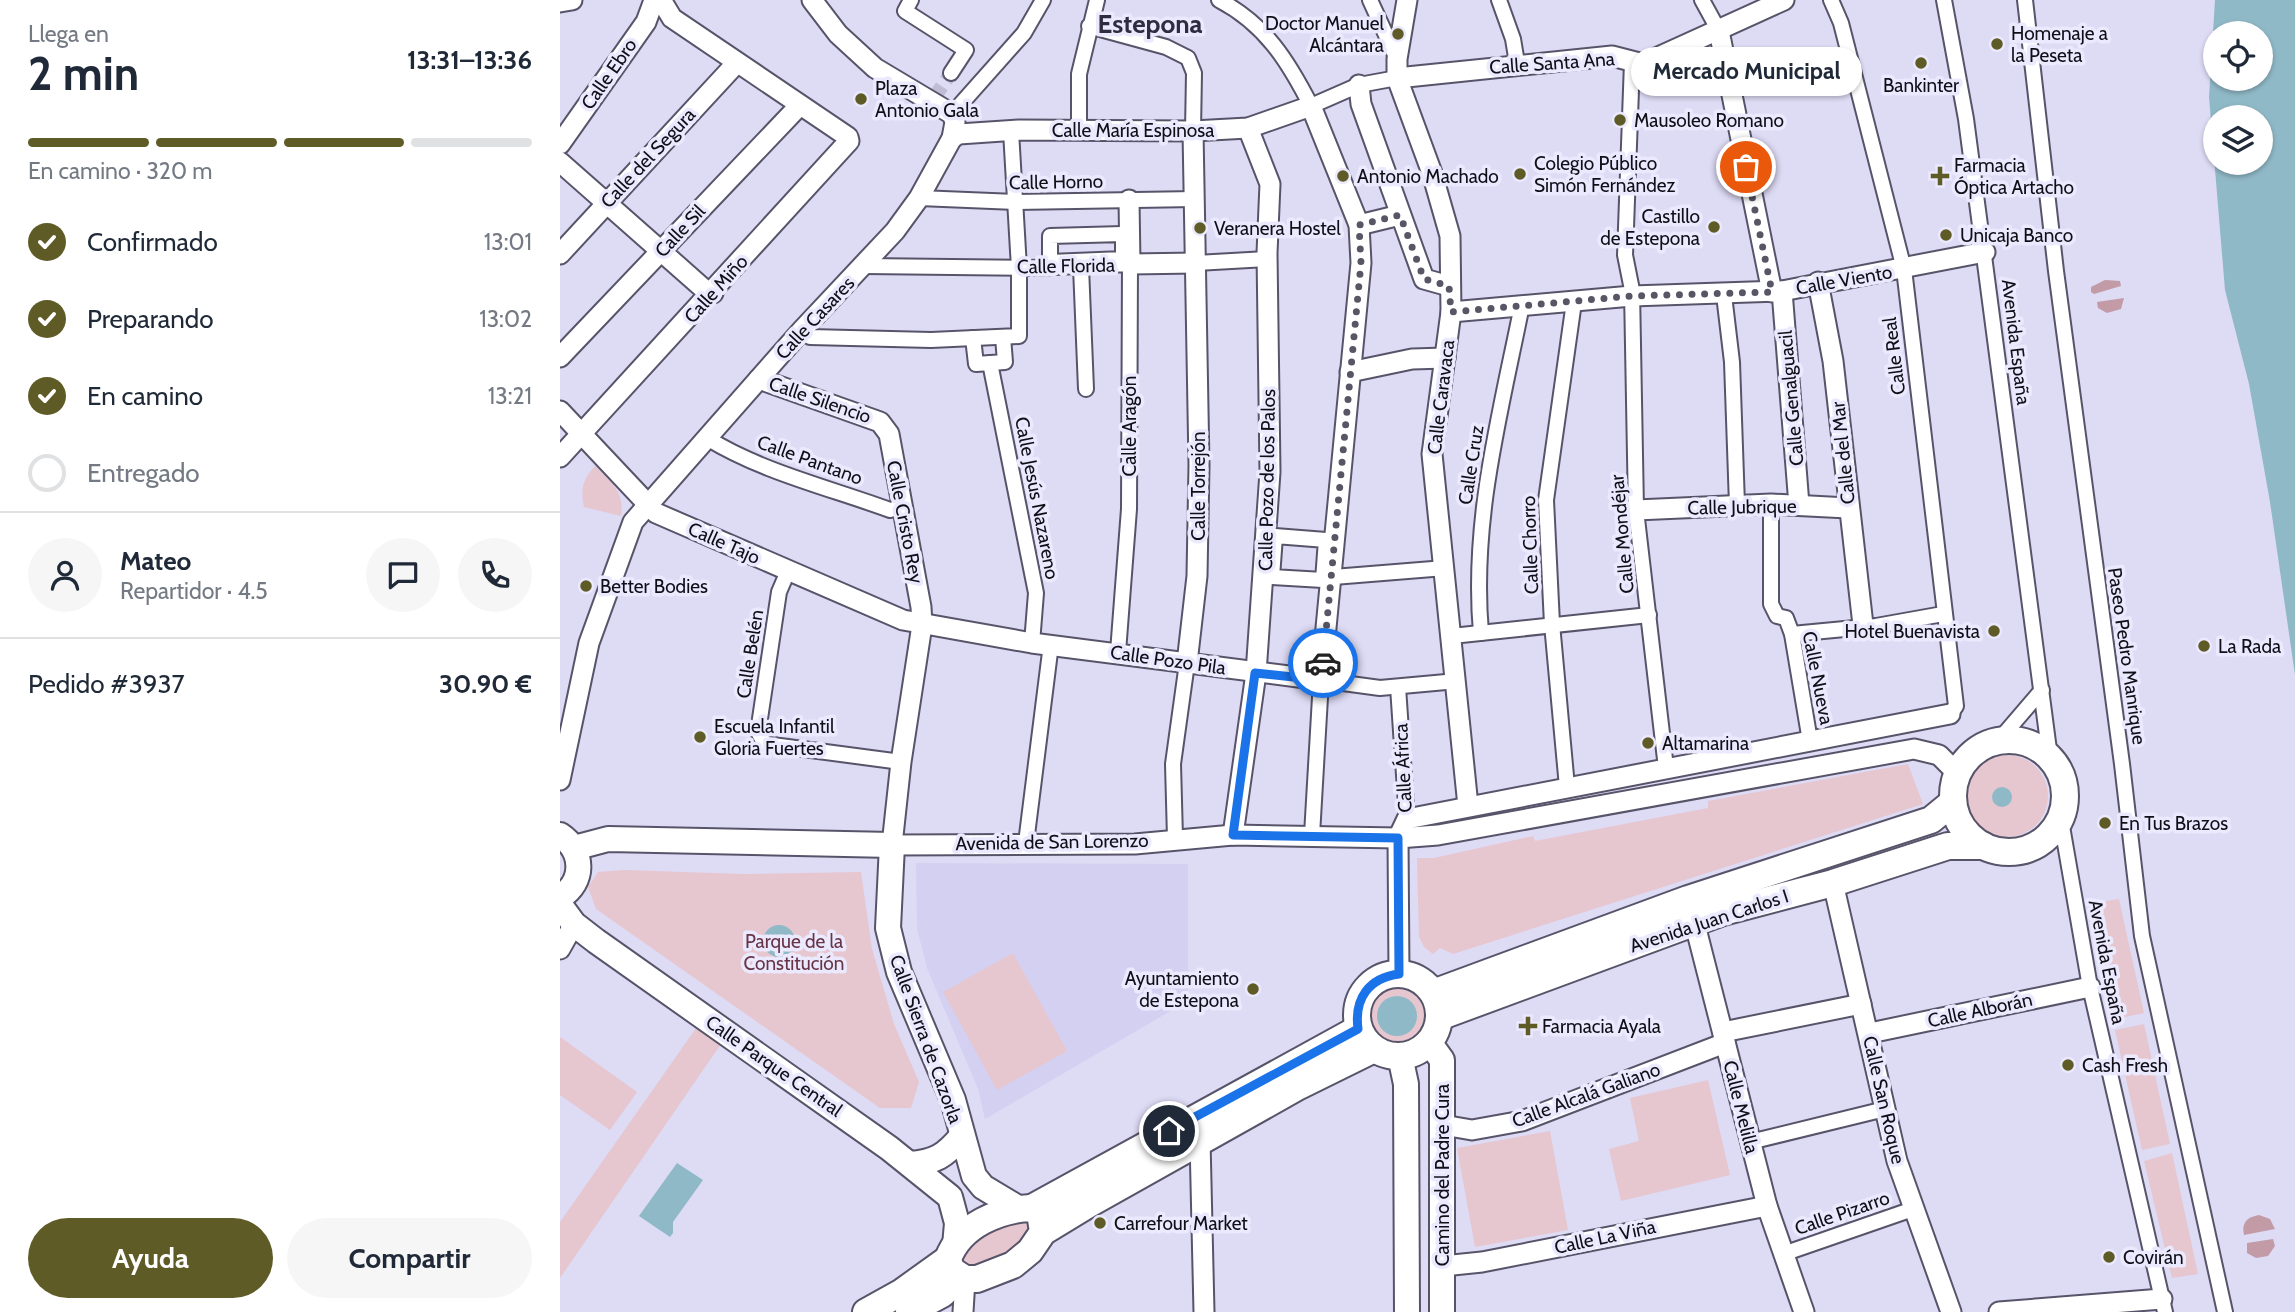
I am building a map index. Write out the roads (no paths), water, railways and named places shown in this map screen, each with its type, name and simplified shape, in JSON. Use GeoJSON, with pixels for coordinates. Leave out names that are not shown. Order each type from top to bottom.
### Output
{"type":"FeatureCollection","features":[{"type":"Feature","properties":{"kind":"main road"},"geometry":{"type":"LineString","coordinates":[[1999,740],[2028,742],[2054,760],[2065,787],[2064,807],[2058,824],[2044,840],[2025,849],[2004,852],[1984,846],[1966,832],[1953,802],[1957,773],[1974,751],[1999,740]]}},
{"type":"Feature","properties":{"kind":"main road","name":"Avenida Juan Carlos I"},"geometry":{"type":"LineString","coordinates":[[1436,1005],[1931,820],[1953,802]]}},
{"type":"Feature","properties":{"kind":"main road","name":"Avenida Juan Carlos I"},"geometry":{"type":"LineString","coordinates":[[1691,911],[1723,912],[1833,883],[1948,846],[1984,846]]}},
{"type":"Feature","properties":{"kind":"main road"},"geometry":{"type":"LineString","coordinates":[[1386,975],[1412,976],[1436,1005],[1429,1042],[1421,1050],[1399,1056],[1366,1039],[1358,1002],[1365,991],[1386,975]]}},
{"type":"Feature","properties":{"kind":"main road"},"geometry":{"type":"LineString","coordinates":[[909,1312],[942,1294],[984,1220],[1031,1216],[1200,1140],[1366,1039]]}},
{"type":"Feature","properties":{"kind":"main road"},"geometry":{"type":"LineString","coordinates":[[1031,1216],[1366,1039]]}},
{"type":"Feature","properties":{"kind":"main road"},"geometry":{"type":"LineString","coordinates":[[957,1265],[976,1279],[1013,1265],[1030,1251],[1031,1216]]}},
{"type":"Feature","properties":{"kind":"main road"},"geometry":{"type":"LineString","coordinates":[[866,1312],[957,1265]]}},
{"type":"Feature","properties":{"kind":"street"},"geometry":{"type":"LineString","coordinates":[[560,2],[572,0]]}},
{"type":"Feature","properties":{"kind":"street"},"geometry":{"type":"LineString","coordinates":[[811,0],[838,34],[875,68],[933,100],[952,114],[1024,33],[1043,0]]}},
{"type":"Feature","properties":{"kind":"street"},"geometry":{"type":"LineString","coordinates":[[912,0],[905,11],[966,50],[951,73]]}},
{"type":"Feature","properties":{"kind":"street"},"geometry":{"type":"LineString","coordinates":[[1079,131],[1079,74],[1097,0]]}},
{"type":"Feature","properties":{"kind":"street"},"geometry":{"type":"LineString","coordinates":[[1219,0],[1245,14],[1270,39],[1291,66],[1311,106],[1359,225],[1361,263],[1330,543],[1311,835]]}},
{"type":"Feature","properties":{"kind":"street"},"geometry":{"type":"LineString","coordinates":[[1370,0],[1397,69]]}},
{"type":"Feature","properties":{"kind":"street"},"geometry":{"type":"LineString","coordinates":[[1397,69],[1407,0]]}},
{"type":"Feature","properties":{"kind":"street"},"geometry":{"type":"LineString","coordinates":[[1499,0],[1513,39],[1517,63]]}},
{"type":"Feature","properties":{"kind":"street"},"geometry":{"type":"LineString","coordinates":[[1702,0],[1719,31]]}},
{"type":"Feature","properties":{"kind":"street","name":"Calle Santa Ana"},"geometry":{"type":"LineString","coordinates":[[1311,106],[1397,69],[1612,56],[1643,64],[1784,0]]}},
{"type":"Feature","properties":{"kind":"street","name":"Calle Real"},"geometry":{"type":"LineString","coordinates":[[1831,0],[1841,23],[1904,270],[1956,706],[1950,714]]}},
{"type":"Feature","properties":{"kind":"street","name":"Avenida España"},"geometry":{"type":"LineString","coordinates":[[1944,0],[1966,119],[2042,690],[2054,760]]}},
{"type":"Feature","properties":{"kind":"street","name":"Paseo Pedro Manrique"},"geometry":{"type":"LineString","coordinates":[[2025,0],[2058,285],[2122,764],[2141,936],[2225,1312]]}},
{"type":"Feature","properties":{"kind":"street"},"geometry":{"type":"LineString","coordinates":[[658,1],[673,18],[800,105]]}},
{"type":"Feature","properties":{"kind":"street","name":"Calle Ebro"},"geometry":{"type":"LineString","coordinates":[[560,144],[658,1]]}},
{"type":"Feature","properties":{"kind":"street"},"geometry":{"type":"LineString","coordinates":[[1089,26],[1166,47],[1188,58],[1194,74],[1193,131]]}},
{"type":"Feature","properties":{"kind":"street","name":"Calle Genalguacil"},"geometry":{"type":"LineString","coordinates":[[1719,31],[1777,292],[1799,505]]}},
{"type":"Feature","properties":{"kind":"street","name":"Calle del Segura"},"geometry":{"type":"LineString","coordinates":[[560,254],[729,72],[734,62]]}},
{"type":"Feature","properties":{"kind":"street","name":"Calle Mondéjar"},"geometry":{"type":"LineString","coordinates":[[1632,62],[1626,255],[1632,296],[1636,510],[1667,768]]}},
{"type":"Feature","properties":{"kind":"street","name":"Calle Caravaca"},"geometry":{"type":"LineString","coordinates":[[1397,69],[1450,236],[1451,312],[1432,454],[1446,569],[1468,806]]}},
{"type":"Feature","properties":{"kind":"street"},"geometry":{"type":"LineString","coordinates":[[1359,85],[1361,104],[1424,279],[1449,286]]}},
{"type":"Feature","properties":{"kind":"street","name":"Calle Miño"},"geometry":{"type":"LineString","coordinates":[[560,457],[713,293],[849,141],[848,137],[800,105]]}},
{"type":"Feature","properties":{"kind":"street","name":"Calle Sil"},"geometry":{"type":"LineString","coordinates":[[560,358],[800,105]]}},
{"type":"Feature","properties":{"kind":"street","name":"Calle María Espinosa"},"geometry":{"type":"LineString","coordinates":[[952,138],[959,134],[1010,131],[1193,131],[1248,128],[1311,106]]}},
{"type":"Feature","properties":{"kind":"street","name":"Calle Casares"},"geometry":{"type":"LineString","coordinates":[[560,780],[592,631],[626,536],[647,505],[802,330],[864,266],[919,198],[952,138],[955,122],[952,114]]}},
{"type":"Feature","properties":{"kind":"street","name":"Calle Pozo de los Palos"},"geometry":{"type":"LineString","coordinates":[[1233,835],[1269,574],[1271,538],[1267,259],[1270,184],[1248,128]]}},
{"type":"Feature","properties":{"kind":"street"},"geometry":{"type":"LineString","coordinates":[[802,330],[810,337],[973,338],[1019,335],[1019,268],[1010,131]]}},
{"type":"Feature","properties":{"kind":"street","name":"Calle Torrejón"},"geometry":{"type":"LineString","coordinates":[[1175,838],[1173,764],[1197,576],[1193,131]]}},
{"type":"Feature","properties":{"kind":"street"},"geometry":{"type":"LineString","coordinates":[[560,162],[705,290],[713,293]]}},
{"type":"Feature","properties":{"kind":"street","name":"Calle Horno"},"geometry":{"type":"LineString","coordinates":[[919,198],[1016,202],[1195,199]]}},
{"type":"Feature","properties":{"kind":"street","name":"Calle Aragón"},"geometry":{"type":"LineString","coordinates":[[1118,652],[1129,509],[1129,200]]}},
{"type":"Feature","properties":{"kind":"street"},"geometry":{"type":"LineString","coordinates":[[1359,225],[1400,215]]}},
{"type":"Feature","properties":{"kind":"street"},"geometry":{"type":"LineString","coordinates":[[1123,234],[1123,259],[1050,262],[1050,236],[1123,234]]}},
{"type":"Feature","properties":{"kind":"street","name":"Calle Viento"},"geometry":{"type":"LineString","coordinates":[[1451,312],[1632,296],[1777,292],[1818,282],[1904,270],[1985,252]]}},
{"type":"Feature","properties":{"kind":"street","name":"Calle Florida"},"geometry":{"type":"LineString","coordinates":[[864,266],[1082,267],[1267,259]]}},
{"type":"Feature","properties":{"kind":"street"},"geometry":{"type":"LineString","coordinates":[[1082,267],[1086,389]]}},
{"type":"Feature","properties":{"kind":"street","name":"Calle del Mar"},"geometry":{"type":"LineString","coordinates":[[1818,282],[1833,361],[1863,625]]}},
{"type":"Feature","properties":{"kind":"street"},"geometry":{"type":"LineString","coordinates":[[1724,295],[1732,362],[1737,505]]}},
{"type":"Feature","properties":{"kind":"street","name":"Calle Chorro"},"geometry":{"type":"LineString","coordinates":[[1567,787],[1552,625],[1546,500],[1574,302]]}},
{"type":"Feature","properties":{"kind":"street","name":"Calle Cruz"},"geometry":{"type":"LineString","coordinates":[[1481,633],[1477,584],[1487,470],[1522,306]]}},
{"type":"Feature","properties":{"kind":"street"},"geometry":{"type":"LineString","coordinates":[[973,338],[976,364],[1005,362],[1003,337]]}},
{"type":"Feature","properties":{"kind":"street"},"geometry":{"type":"LineString","coordinates":[[1350,373],[1412,359],[1445,358]]}},
{"type":"Feature","properties":{"kind":"street","name":"Calle Jesús Nazareno"},"geometry":{"type":"LineString","coordinates":[[990,363],[1036,593],[1042,643],[1026,843]]}},
{"type":"Feature","properties":{"kind":"street","name":"Calle Silencio"},"geometry":{"type":"LineString","coordinates":[[759,379],[880,422]]}},
{"type":"Feature","properties":{"kind":"street","name":"Calle Tajo"},"geometry":{"type":"LineString","coordinates":[[560,411],[656,513],[788,571],[922,625]]}},
{"type":"Feature","properties":{"kind":"street","name":"Calle Cristo Rey"},"geometry":{"type":"LineString","coordinates":[[880,422],[889,434],[922,625],[901,762],[892,845]]}},
{"type":"Feature","properties":{"kind":"street","name":"Calle Pantano"},"geometry":{"type":"LineString","coordinates":[[707,438],[730,452],[760,464],[890,510],[902,508]]}},
{"type":"Feature","properties":{"kind":"street","name":"Calle Jubrique"},"geometry":{"type":"LineString","coordinates":[[1636,510],[1737,505],[1848,508]]}},
{"type":"Feature","properties":{"kind":"street","name":"Calle Nueva"},"geometry":{"type":"LineString","coordinates":[[1771,505],[1771,604],[1777,617],[1786,618],[1792,634],[1810,741]]}},
{"type":"Feature","properties":{"kind":"street"},"geometry":{"type":"LineString","coordinates":[[1271,538],[1275,536],[1326,540],[1330,543]]}},
{"type":"Feature","properties":{"kind":"street"},"geometry":{"type":"LineString","coordinates":[[1269,574],[1327,578],[1446,569]]}},
{"type":"Feature","properties":{"kind":"street","name":"Calle Belén"},"geometry":{"type":"LineString","coordinates":[[788,571],[779,592],[758,732],[765,744],[901,762]]}},
{"type":"Feature","properties":{"kind":"street"},"geometry":{"type":"LineString","coordinates":[[1792,634],[1863,625],[1876,626],[1943,614]]}},
{"type":"Feature","properties":{"kind":"street"},"geometry":{"type":"LineString","coordinates":[[1452,636],[1649,615]]}},
{"type":"Feature","properties":{"kind":"street","name":"Calle Pozo Pila"},"geometry":{"type":"LineString","coordinates":[[922,625],[1255,673],[1380,688],[1457,681]]}},
{"type":"Feature","properties":{"kind":"street","name":"Calle África"},"geometry":{"type":"LineString","coordinates":[[1398,687],[1407,818],[1398,838],[1399,974]]}},
{"type":"Feature","properties":{"kind":"street"},"geometry":{"type":"LineString","coordinates":[[1999,740],[2042,690]]}},
{"type":"Feature","properties":{"kind":"street"},"geometry":{"type":"LineString","coordinates":[[1407,818],[1950,714]]}},
{"type":"Feature","properties":{"kind":"street"},"geometry":{"type":"LineString","coordinates":[[1857,757],[1866,746],[1866,731]]}},
{"type":"Feature","properties":{"kind":"street"},"geometry":{"type":"LineString","coordinates":[[1810,741],[1814,765]]}},
{"type":"Feature","properties":{"kind":"street","name":"Avenida de San Lorenzo"},"geometry":{"type":"LineString","coordinates":[[567,842],[608,839],[892,845],[1136,844],[1175,838],[1233,835],[1398,838],[1438,835],[1857,757],[1914,749],[1931,751],[1947,760],[1957,773]]}},
{"type":"Feature","properties":{"kind":"street"},"geometry":{"type":"LineString","coordinates":[[1667,768],[1670,793]]}},
{"type":"Feature","properties":{"kind":"street"},"geometry":{"type":"LineString","coordinates":[[1567,787],[1570,811]]}},
{"type":"Feature","properties":{"kind":"street","name":"Avenida España"},"geometry":{"type":"LineString","coordinates":[[2058,824],[2063,832],[2090,987],[2163,1305]]}},
{"type":"Feature","properties":{"kind":"street"},"geometry":{"type":"LineString","coordinates":[[560,897],[576,879],[578,858],[567,842]]}},
{"type":"Feature","properties":{"kind":"street","name":"Calle Sierra de Cazorla"},"geometry":{"type":"LineString","coordinates":[[892,845],[888,928],[893,951],[953,1100],[961,1138],[974,1177],[983,1187],[1031,1216]]}},
{"type":"Feature","properties":{"kind":"street","name":"Calle San Roque"},"geometry":{"type":"LineString","coordinates":[[1833,883],[1870,1033],[1885,1109],[1913,1209],[1951,1312]]}},
{"type":"Feature","properties":{"kind":"street","name":"Calle Melilla"},"geometry":{"type":"LineString","coordinates":[[1691,911],[1767,1206],[1804,1312]]}},
{"type":"Feature","properties":{"kind":"street"},"geometry":{"type":"LineString","coordinates":[[560,949],[567,914]]}},
{"type":"Feature","properties":{"kind":"street","name":"Calle Parque Central"},"geometry":{"type":"LineString","coordinates":[[567,914],[910,1164],[950,1197],[957,1223],[957,1265]]}},
{"type":"Feature","properties":{"kind":"street","name":"Calle Alborán"},"geometry":{"type":"LineString","coordinates":[[1870,1033],[2090,987]]}},
{"type":"Feature","properties":{"kind":"street","name":"Calle Alcalá Galiano"},"geometry":{"type":"LineString","coordinates":[[1443,1125],[1472,1130],[1522,1121],[1724,1037],[1861,1004]]}},
{"type":"Feature","properties":{"kind":"street","name":"Camino del Padre Cura"},"geometry":{"type":"LineString","coordinates":[[1429,1042],[1442,1060],[1443,1312]]}},
{"type":"Feature","properties":{"kind":"street","name":"Camino del Padre Cura"},"geometry":{"type":"LineString","coordinates":[[1399,1056],[1406,1084],[1407,1312]]}},
{"type":"Feature","properties":{"kind":"street"},"geometry":{"type":"LineString","coordinates":[[1750,1142],[1885,1109]]}},
{"type":"Feature","properties":{"kind":"street"},"geometry":{"type":"LineString","coordinates":[[910,1164],[933,1162],[948,1153],[961,1138]]}},
{"type":"Feature","properties":{"kind":"street"},"geometry":{"type":"LineString","coordinates":[[1200,1140],[1204,1312]]}},
{"type":"Feature","properties":{"kind":"street","name":"Calle La Viña"},"geometry":{"type":"LineString","coordinates":[[1443,1266],[1482,1262],[1767,1206]]}},
{"type":"Feature","properties":{"kind":"street","name":"Calle Pizarro"},"geometry":{"type":"LineString","coordinates":[[1783,1254],[1913,1209]]}},
{"type":"Feature","properties":{"kind":"street"},"geometry":{"type":"LineString","coordinates":[[957,1265],[963,1312]]}},
{"type":"Feature","properties":{"kind":"street"},"geometry":{"type":"LineString","coordinates":[[2000,1312],[2163,1305]]}},
{"type":"Feature","properties":{"kind":"water"},"geometry":{"type":"Polygon","coordinates":[[[2215,0],[2295,0],[2295,675],[2270,502],[2249,384],[2225,290],[2215,175],[2273,175],[2273,105],[2210,105],[2209,91],[2273,91],[2273,21],[2214,21],[2215,0]]]}},
{"type":"Feature","properties":{"kind":"water"},"geometry":{"type":"Polygon","coordinates":[[[2002,787],[2009,790],[2012,797],[2009,804],[2002,807],[1995,804],[1992,797],[1995,790],[2002,787]]]}},
{"type":"Feature","properties":{"kind":"water"},"geometry":{"type":"Polygon","coordinates":[[[779,925],[790,930],[795,941],[790,952],[779,957],[768,952],[763,941],[768,930],[779,925]]]}},
{"type":"Feature","properties":{"kind":"water"},"geometry":{"type":"Polygon","coordinates":[[[1397,996],[1405,997],[1411,1002],[1416,1008],[1416,1024],[1411,1030],[1405,1035],[1397,1036],[1389,1035],[1383,1030],[1378,1024],[1377,1016],[1378,1008],[1383,1002],[1389,997],[1397,996]]]}},
{"type":"Feature","properties":{"kind":"water"},"geometry":{"type":"Polygon","coordinates":[[[677,1163],[703,1180],[673,1222],[673,1233],[670,1237],[639,1216],[677,1163]]]}},
{"type":"Feature","properties":{"kind":"tunnel"},"geometry":{"type":"LineString","coordinates":[[934,98],[951,73]]}},
{"type":"Feature","properties":{"kind":"place","name":"Doctor Manuel Alcántara"},"geometry":{"type":"Point","coordinates":[1398,34]}},
{"type":"Feature","properties":{"kind":"place","name":"Homenaje a la Peseta"},"geometry":{"type":"Point","coordinates":[1997,44]}},
{"type":"Feature","properties":{"kind":"place","name":"Bankinter"},"geometry":{"type":"Point","coordinates":[1921,63]}},
{"type":"Feature","properties":{"kind":"place","name":"Plaza Antonio Gala"},"geometry":{"type":"Point","coordinates":[861,99]}},
{"type":"Feature","properties":{"kind":"place","name":"Mausoleo Romano"},"geometry":{"type":"Point","coordinates":[1620,120]}},
{"type":"Feature","properties":{"kind":"place","name":"Mercado Municipal"},"geometry":{"type":"Point","coordinates":[1746,167]}},
{"type":"Feature","properties":{"kind":"place","name":"Colegio Público Simón Fernández"},"geometry":{"type":"Point","coordinates":[1520,174]}},
{"type":"Feature","properties":{"kind":"place","name":"Antonio Machado"},"geometry":{"type":"Point","coordinates":[1343,176]}},
{"type":"Feature","properties":{"kind":"place","name":"Farmacia Óptica Artacho"},"geometry":{"type":"Point","coordinates":[1940,176]}},
{"type":"Feature","properties":{"kind":"place","name":"Castillo de Estepona"},"geometry":{"type":"Point","coordinates":[1714,227]}},
{"type":"Feature","properties":{"kind":"place","name":"Veranera Hostel"},"geometry":{"type":"Point","coordinates":[1200,228]}},
{"type":"Feature","properties":{"kind":"place","name":"Unicaja Banco"},"geometry":{"type":"Point","coordinates":[1946,235]}},
{"type":"Feature","properties":{"kind":"place","name":"Better Bodies"},"geometry":{"type":"Point","coordinates":[586,586]}},
{"type":"Feature","properties":{"kind":"place","name":"Hotel Buenavista"},"geometry":{"type":"Point","coordinates":[1994,631]}},
{"type":"Feature","properties":{"kind":"place","name":"La Rada"},"geometry":{"type":"Point","coordinates":[2204,646]}},
{"type":"Feature","properties":{"kind":"place","name":"Escuela Infantil Gloria Fuertes"},"geometry":{"type":"Point","coordinates":[700,737]}},
{"type":"Feature","properties":{"kind":"place","name":"Altamarina"},"geometry":{"type":"Point","coordinates":[1648,743]}},
{"type":"Feature","properties":{"kind":"place","name":"En Tus Brazos"},"geometry":{"type":"Point","coordinates":[2105,823]}},
{"type":"Feature","properties":{"kind":"place","name":"Ayuntamiento de Estepona"},"geometry":{"type":"Point","coordinates":[1253,989]}},
{"type":"Feature","properties":{"kind":"place","name":"Farmacia Ayala"},"geometry":{"type":"Point","coordinates":[1528,1026]}},
{"type":"Feature","properties":{"kind":"place","name":"Cash Fresh"},"geometry":{"type":"Point","coordinates":[2068,1065]}},
{"type":"Feature","properties":{"kind":"place","name":"Carrefour Market"},"geometry":{"type":"Point","coordinates":[1100,1223]}},
{"type":"Feature","properties":{"kind":"place","name":"Covirán"},"geometry":{"type":"Point","coordinates":[2109,1257]}},
{"type":"Feature","properties":{"kind":"district","name":"Estepona"},"geometry":{"type":"Point","coordinates":[1150,24]}},
{"type":"Feature","properties":{"kind":"park label","name":"Parque de la Constitución"},"geometry":{"type":"Point","coordinates":[794,952]}}]}
